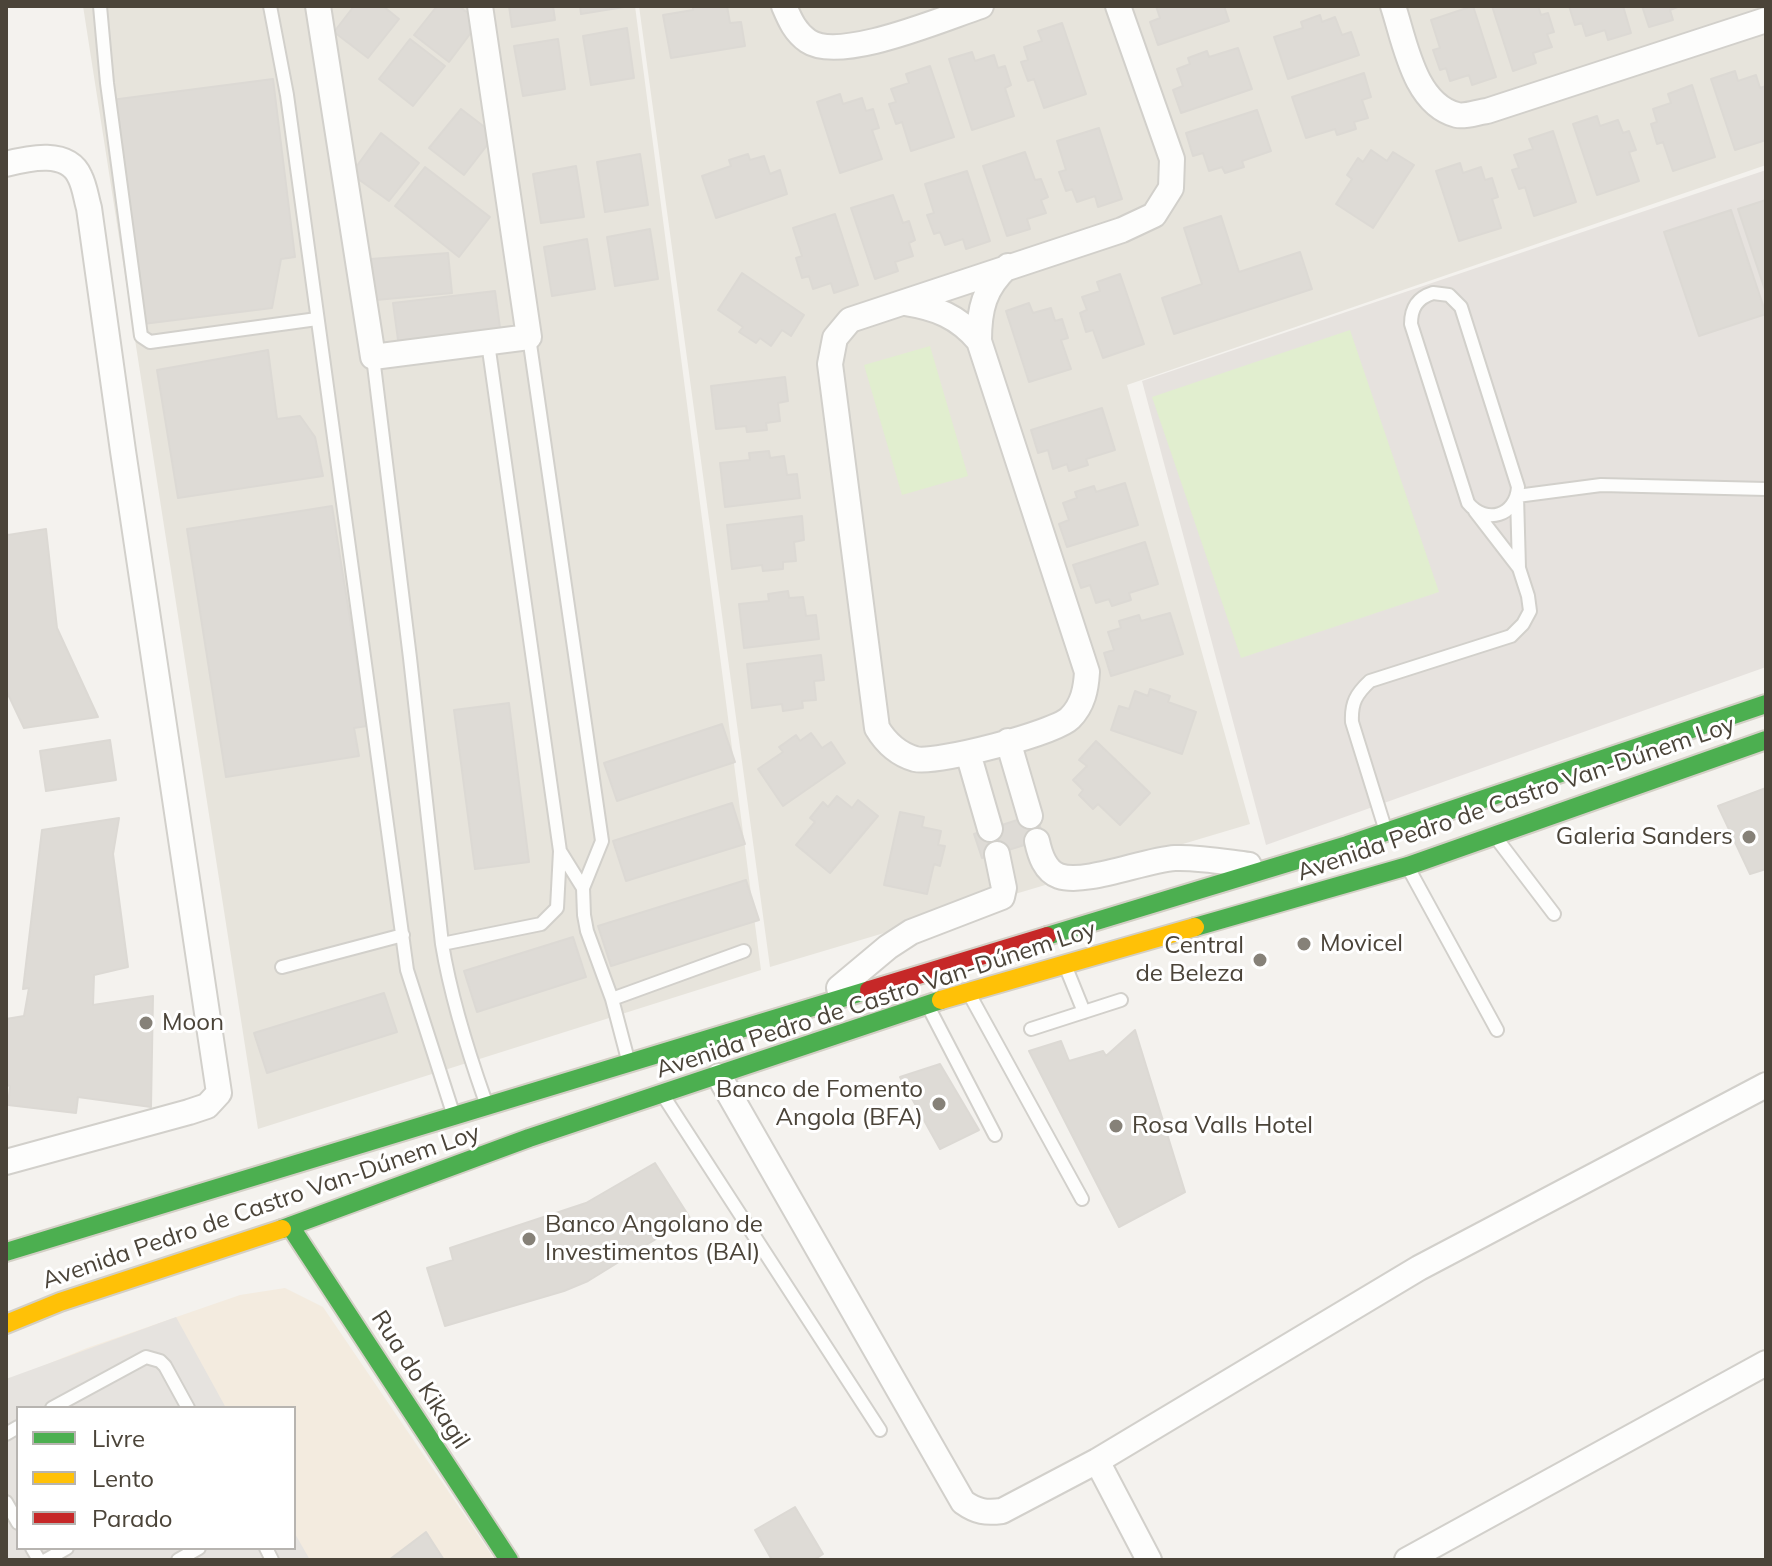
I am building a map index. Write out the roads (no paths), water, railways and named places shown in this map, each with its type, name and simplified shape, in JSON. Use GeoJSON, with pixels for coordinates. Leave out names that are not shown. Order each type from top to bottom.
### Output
{"type":"FeatureCollection","features":[{"type":"Feature","properties":{"kind":"main road","name":"Avenida Pedro de Castro Van-Dúnem Loy"},"geometry":{"type":"LineString","coordinates":[[6,1252],[1275,867],[1766,704]]}},
{"type":"Feature","properties":{"kind":"main road","name":"Avenida Pedro de Castro Van-Dúnem Loy"},"geometry":{"type":"LineString","coordinates":[[6,1324],[60,1302],[290,1226],[529,1138],[926,1004],[1408,866],[1766,740]]}},
{"type":"Feature","properties":{"kind":"main road","name":"Rua do Kikagil"},"geometry":{"type":"LineString","coordinates":[[290,1226],[509,1560]]}},
{"type":"Feature","properties":{"kind":"street"},"geometry":{"type":"LineString","coordinates":[[318,6],[373,357],[529,337],[480,6]]}},
{"type":"Feature","properties":{"kind":"street"},"geometry":{"type":"LineString","coordinates":[[784,6],[794,27],[810,43],[830,48],[860,46],[981,6]]}},
{"type":"Feature","properties":{"kind":"street"},"geometry":{"type":"LineString","coordinates":[[1008,266],[993,280],[985,297],[979,317],[979,341],[1087,672],[1086,691],[1069,719],[1054,727],[968,753],[925,761],[912,758],[885,742],[877,728],[830,364],[835,338],[850,320],[1008,266],[1122,230],[1154,215],[1171,188],[1172,159],[1118,6]]}},
{"type":"Feature","properties":{"kind":"street"},"geometry":{"type":"LineString","coordinates":[[1393,6],[1418,81],[1435,106],[1459,116],[1487,111],[1766,20]]}},
{"type":"Feature","properties":{"kind":"street"},"geometry":{"type":"LineString","coordinates":[[6,164],[29,157],[49,157],[70,164],[80,174],[89,208],[219,1093],[207,1106],[189,1112],[6,1162]]}},
{"type":"Feature","properties":{"kind":"street"},"geometry":{"type":"LineString","coordinates":[[903,302],[930,307],[953,317],[967,326],[979,341]]}},
{"type":"Feature","properties":{"kind":"street"},"geometry":{"type":"LineString","coordinates":[[1008,741],[1030,816]]}},
{"type":"Feature","properties":{"kind":"street"},"geometry":{"type":"LineString","coordinates":[[968,753],[990,829]]}},
{"type":"Feature","properties":{"kind":"street"},"geometry":{"type":"LineString","coordinates":[[1037,841],[1047,866],[1056,875],[1069,878],[1178,858],[1275,867]]}},
{"type":"Feature","properties":{"kind":"street"},"geometry":{"type":"LineString","coordinates":[[819,1005],[888,947],[911,932],[1002,897],[1004,888],[997,854]]}},
{"type":"Feature","properties":{"kind":"street"},"geometry":{"type":"LineString","coordinates":[[719,1076],[963,1502],[973,1510],[985,1513],[1002,1511],[1097,1461],[1419,1268],[1766,1085]]}},
{"type":"Feature","properties":{"kind":"street"},"geometry":{"type":"LineString","coordinates":[[1407,1560],[1766,1363]]}},
{"type":"Feature","properties":{"kind":"street"},"geometry":{"type":"LineString","coordinates":[[1097,1461],[1149,1560]]}},
{"type":"Feature","properties":{"kind":"lane"},"geometry":{"type":"LineString","coordinates":[[100,6],[141,336],[150,342],[317,319]]}},
{"type":"Feature","properties":{"kind":"lane"},"geometry":{"type":"LineString","coordinates":[[270,6],[287,95],[407,970],[454,1117]]}},
{"type":"Feature","properties":{"kind":"lane"},"geometry":{"type":"LineString","coordinates":[[1386,832],[1352,722],[1351,705],[1359,691],[1370,681],[1511,636],[1530,611],[1519,568],[1518,487],[1461,307],[1449,295],[1433,293],[1418,301],[1411,324],[1465,495],[1519,568]]}},
{"type":"Feature","properties":{"kind":"lane"},"geometry":{"type":"LineString","coordinates":[[529,337],[602,841],[583,888]]}},
{"type":"Feature","properties":{"kind":"lane"},"geometry":{"type":"LineString","coordinates":[[442,944],[541,924],[557,908],[560,851],[488,343]]}},
{"type":"Feature","properties":{"kind":"lane"},"geometry":{"type":"LineString","coordinates":[[373,357],[442,944],[461,1031],[487,1107]]}},
{"type":"Feature","properties":{"kind":"lane"},"geometry":{"type":"LineString","coordinates":[[1517,496],[1601,485],[1766,489]]}},
{"type":"Feature","properties":{"kind":"lane"},"geometry":{"type":"LineString","coordinates":[[1474,510],[1482,515],[1499,515],[1508,511],[1517,496]]}},
{"type":"Feature","properties":{"kind":"lane"},"geometry":{"type":"LineString","coordinates":[[1495,836],[1554,914]]}},
{"type":"Feature","properties":{"kind":"lane"},"geometry":{"type":"LineString","coordinates":[[560,851],[583,888],[587,931],[612,999],[629,1063]]}},
{"type":"Feature","properties":{"kind":"lane"},"geometry":{"type":"LineString","coordinates":[[1408,866],[1497,1030]]}},
{"type":"Feature","properties":{"kind":"lane"},"geometry":{"type":"LineString","coordinates":[[282,967],[403,935]]}},
{"type":"Feature","properties":{"kind":"lane"},"geometry":{"type":"LineString","coordinates":[[612,999],[744,951]]}},
{"type":"Feature","properties":{"kind":"lane"},"geometry":{"type":"LineString","coordinates":[[1065,963],[1084,1012]]}},
{"type":"Feature","properties":{"kind":"lane"},"geometry":{"type":"LineString","coordinates":[[968,992],[1082,1199]]}},
{"type":"Feature","properties":{"kind":"lane"},"geometry":{"type":"LineString","coordinates":[[1031,1029],[1121,1000]]}},
{"type":"Feature","properties":{"kind":"lane"},"geometry":{"type":"LineString","coordinates":[[926,1004],[995,1135]]}},
{"type":"Feature","properties":{"kind":"lane"},"geometry":{"type":"LineString","coordinates":[[662,1094],[880,1430]]}},
{"type":"Feature","properties":{"kind":"lane"},"geometry":{"type":"LineString","coordinates":[[6,1334],[60,1302]]}},
{"type":"Feature","properties":{"kind":"lane"},"geometry":{"type":"LineString","coordinates":[[56,1406],[146,1357],[165,1366],[186,1406]]}},
{"type":"Feature","properties":{"kind":"lane"},"geometry":{"type":"LineString","coordinates":[[46,1560],[64,1550]]}},
{"type":"Feature","properties":{"kind":"lane"},"geometry":{"type":"LineString","coordinates":[[178,1560],[196,1550]]}},
{"type":"Feature","properties":{"kind":"place","name":"Galeria Sanders"},"geometry":{"type":"Point","coordinates":[1749,837]}},
{"type":"Feature","properties":{"kind":"place","name":"Movicel"},"geometry":{"type":"Point","coordinates":[1304,944]}},
{"type":"Feature","properties":{"kind":"place","name":"Central de Beleza"},"geometry":{"type":"Point","coordinates":[1260,960]}},
{"type":"Feature","properties":{"kind":"place","name":"Moon"},"geometry":{"type":"Point","coordinates":[146,1023]}},
{"type":"Feature","properties":{"kind":"place","name":"Banco de Fomento Angola (BFA)"},"geometry":{"type":"Point","coordinates":[939,1104]}},
{"type":"Feature","properties":{"kind":"place","name":"Rosa Valls Hotel"},"geometry":{"type":"Point","coordinates":[1116,1126]}},
{"type":"Feature","properties":{"kind":"place","name":"Banco Angolano de Investimentos (BAI)"},"geometry":{"type":"Point","coordinates":[529,1239]}}]}
